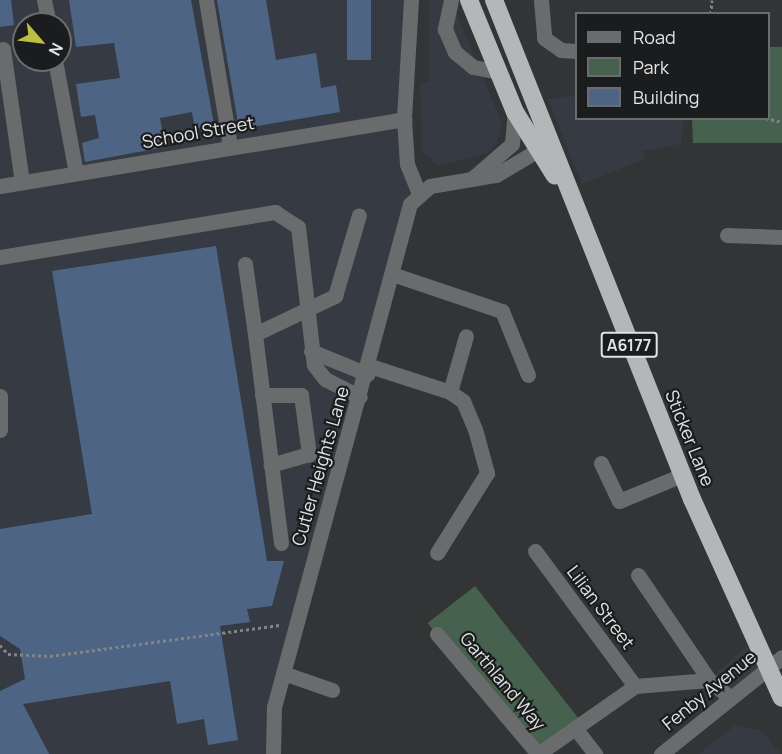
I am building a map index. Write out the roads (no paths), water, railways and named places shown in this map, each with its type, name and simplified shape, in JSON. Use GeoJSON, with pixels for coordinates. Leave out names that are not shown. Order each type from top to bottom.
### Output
{"type":"FeatureCollection","features":[{"type":"Feature","properties":{"kind":"highway","name":"Sticker Lane"},"geometry":{"type":"LineString","coordinates":[[469,0],[515,112],[544,147]]}},
{"type":"Feature","properties":{"kind":"highway","name":"Sticker Lane"},"geometry":{"type":"LineString","coordinates":[[494,0],[544,147],[566,191],[682,475],[767,669],[782,698]]}},
{"type":"Feature","properties":{"kind":"street"},"geometry":{"type":"LineString","coordinates":[[206,0],[215,69],[230,146]]}},
{"type":"Feature","properties":{"kind":"street"},"geometry":{"type":"LineString","coordinates":[[411,0],[404,119],[407,164],[419,193],[474,177],[496,175],[544,147]]}},
{"type":"Feature","properties":{"kind":"street"},"geometry":{"type":"LineString","coordinates":[[451,0],[445,29],[455,52],[473,67],[499,72]]}},
{"type":"Feature","properties":{"kind":"street"},"geometry":{"type":"LineString","coordinates":[[541,0],[544,38],[561,50],[575,51]]}},
{"type":"Feature","properties":{"kind":"street"},"geometry":{"type":"LineString","coordinates":[[3,49],[22,182]]}},
{"type":"Feature","properties":{"kind":"street"},"geometry":{"type":"LineString","coordinates":[[57,72],[76,173]]}},
{"type":"Feature","properties":{"kind":"street"},"geometry":{"type":"LineString","coordinates":[[474,177],[512,144],[515,112]]}},
{"type":"Feature","properties":{"kind":"street","name":"School Street"},"geometry":{"type":"LineString","coordinates":[[0,186],[230,146],[404,119]]}},
{"type":"Feature","properties":{"kind":"street","name":"Cutler Heights Lane"},"geometry":{"type":"LineString","coordinates":[[273,754],[274,707],[395,275],[407,213],[419,193]]}},
{"type":"Feature","properties":{"kind":"street"},"geometry":{"type":"LineString","coordinates":[[0,257],[275,212],[298,227],[304,307],[311,351],[325,379],[360,396]]}},
{"type":"Feature","properties":{"kind":"street"},"geometry":{"type":"LineString","coordinates":[[255,334],[340,290],[359,215]]}},
{"type":"Feature","properties":{"kind":"street"},"geometry":{"type":"LineString","coordinates":[[727,235],[782,237]]}},
{"type":"Feature","properties":{"kind":"street"},"geometry":{"type":"LineString","coordinates":[[245,264],[281,543]]}},
{"type":"Feature","properties":{"kind":"street"},"geometry":{"type":"LineString","coordinates":[[395,275],[502,311],[528,375]]}},
{"type":"Feature","properties":{"kind":"street"},"geometry":{"type":"LineString","coordinates":[[450,392],[466,336]]}},
{"type":"Feature","properties":{"kind":"street"},"geometry":{"type":"LineString","coordinates":[[311,351],[368,370],[450,392],[463,401],[487,472],[437,553]]}},
{"type":"Feature","properties":{"kind":"street"},"geometry":{"type":"LineString","coordinates":[[262,395],[301,395],[309,454],[271,465]]}},
{"type":"Feature","properties":{"kind":"street"},"geometry":{"type":"LineString","coordinates":[[0,396],[0,430]]}},
{"type":"Feature","properties":{"kind":"street"},"geometry":{"type":"LineString","coordinates":[[601,463],[619,501],[682,475]]}},
{"type":"Feature","properties":{"kind":"street","name":"Lilian Street"},"geometry":{"type":"LineString","coordinates":[[535,551],[635,686]]}},
{"type":"Feature","properties":{"kind":"street"},"geometry":{"type":"LineString","coordinates":[[638,575],[709,680],[729,697]]}},
{"type":"Feature","properties":{"kind":"street","name":"Garthland Way"},"geometry":{"type":"LineString","coordinates":[[438,634],[538,754]]}},
{"type":"Feature","properties":{"kind":"street","name":"Fenby Avenue"},"geometry":{"type":"LineString","coordinates":[[661,754],[729,697],[782,657]]}},
{"type":"Feature","properties":{"kind":"street"},"geometry":{"type":"LineString","coordinates":[[283,674],[332,690]]}},
{"type":"Feature","properties":{"kind":"street"},"geometry":{"type":"LineString","coordinates":[[538,754],[635,686],[709,680]]}},
{"type":"Feature","properties":{"kind":"street"},"geometry":{"type":"LineString","coordinates":[[575,728],[595,754]]}}]}
